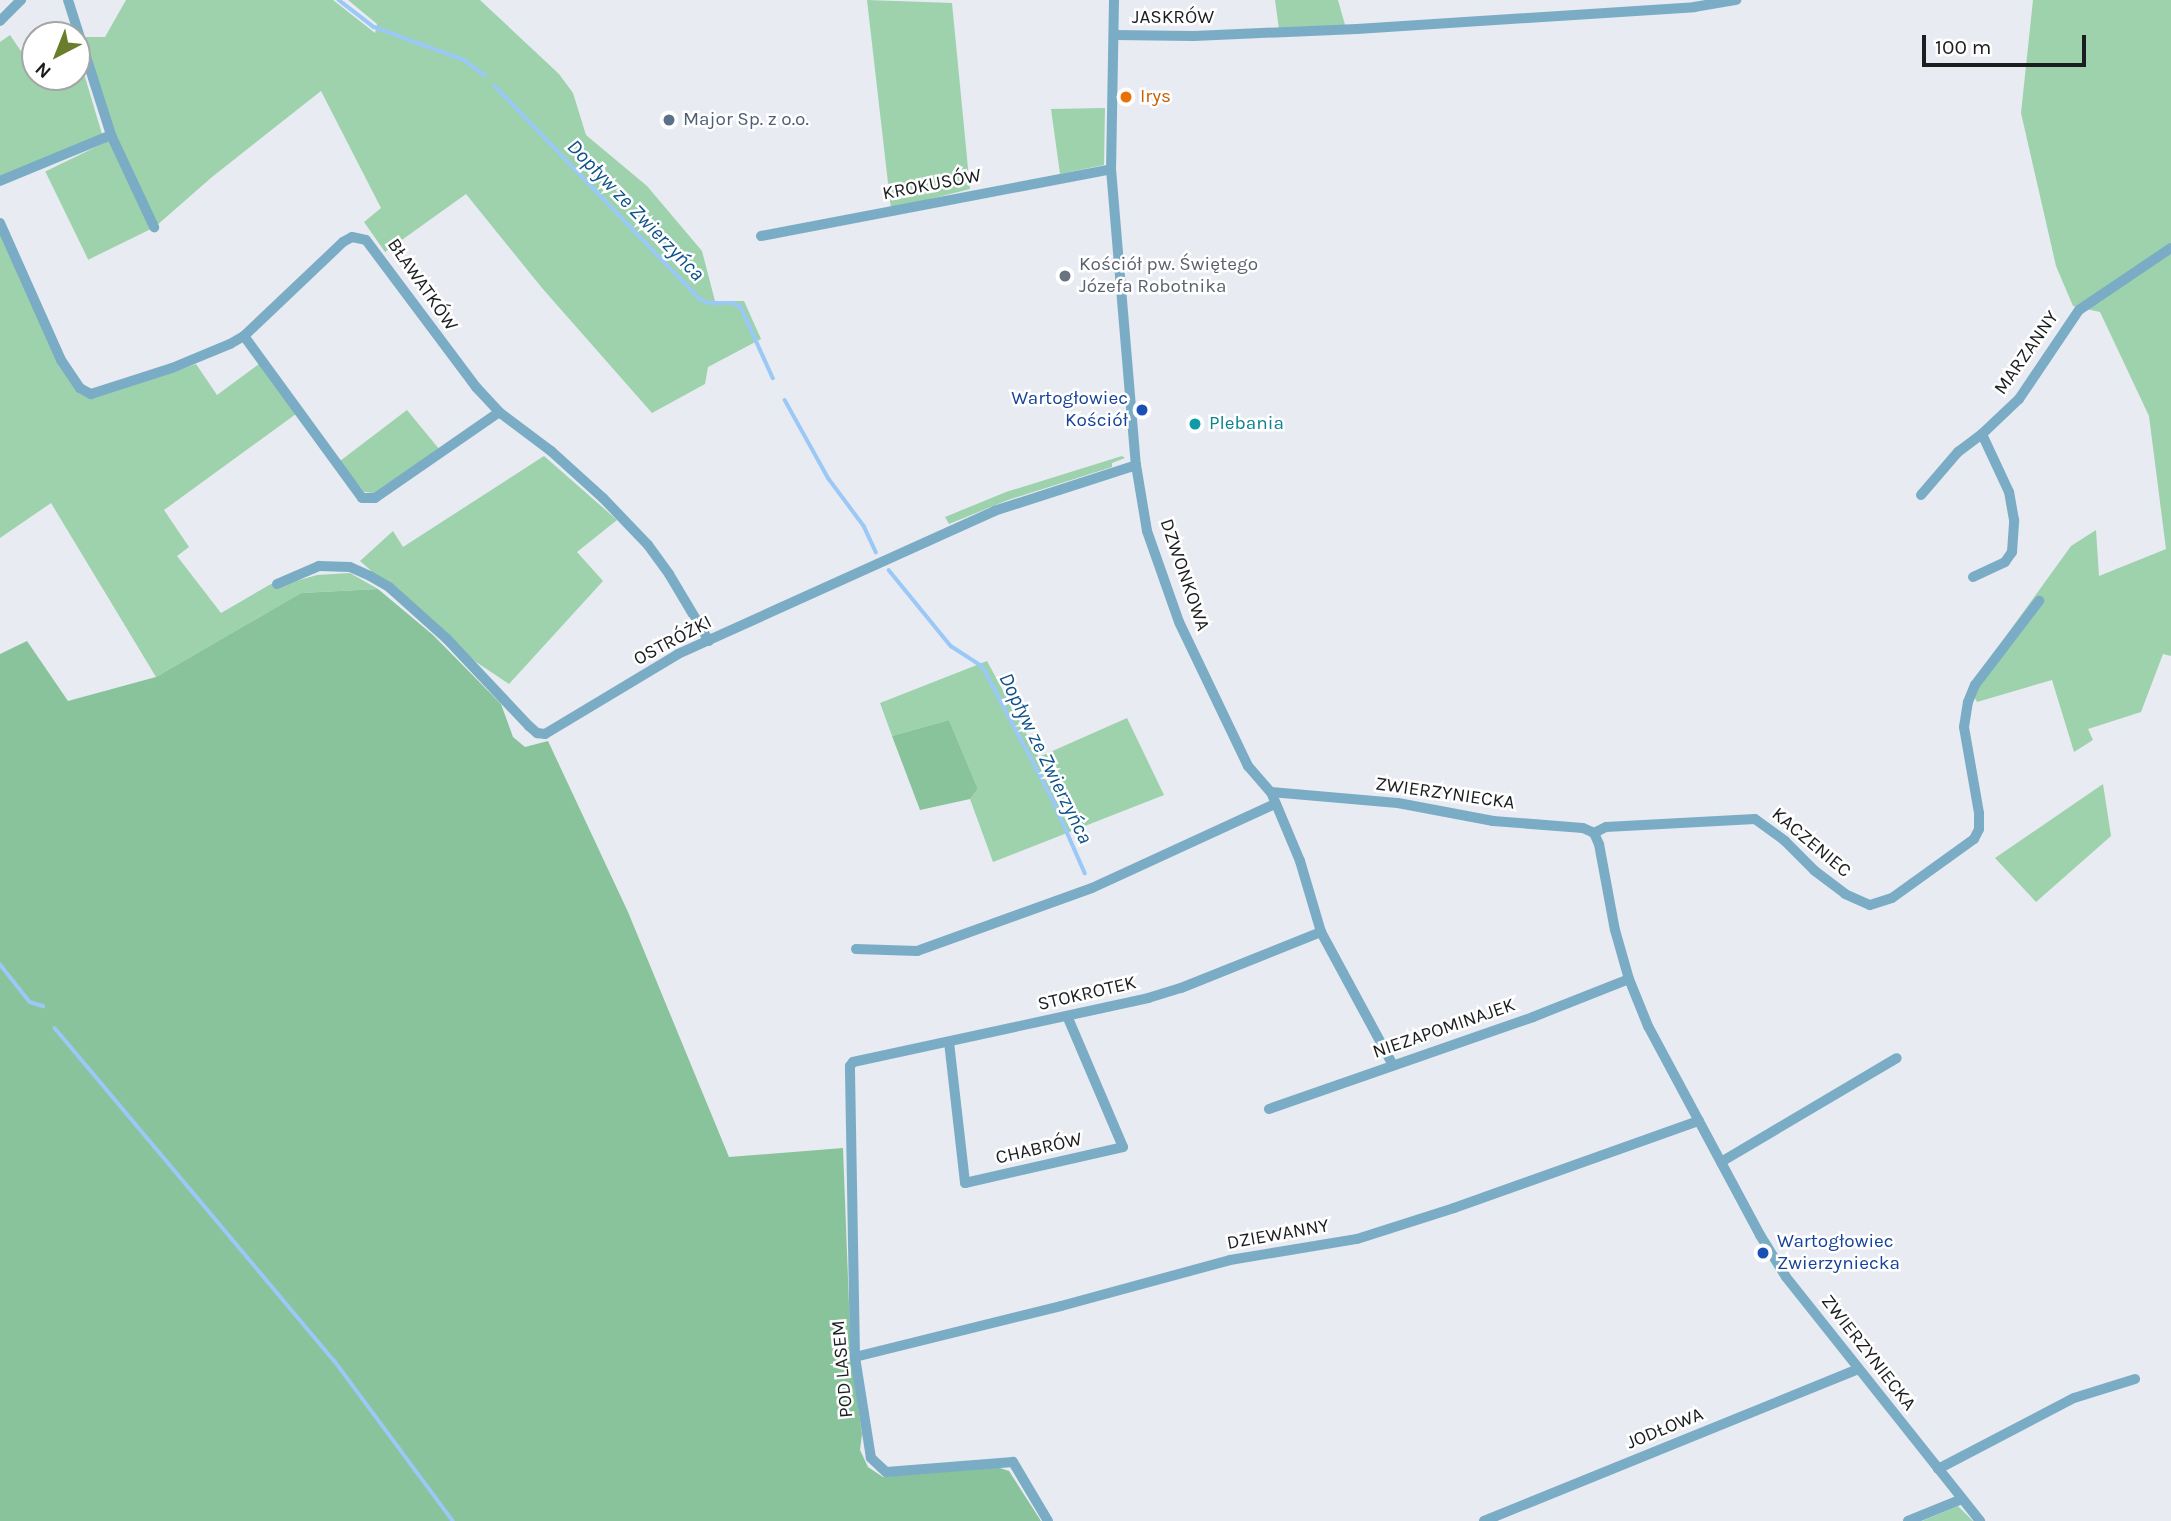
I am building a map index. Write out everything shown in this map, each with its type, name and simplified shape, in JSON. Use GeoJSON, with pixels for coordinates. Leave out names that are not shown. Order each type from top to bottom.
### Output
{"type":"FeatureCollection","features":[{"type":"Feature","properties":{"kind":"street"},"geometry":{"type":"LineString","coordinates":[[0,21],[21,0]]}},
{"type":"Feature","properties":{"kind":"street"},"geometry":{"type":"LineString","coordinates":[[68,0],[111,135],[154,227]]}},
{"type":"Feature","properties":{"kind":"street","name":"DZWONKOWA"},"geometry":{"type":"LineString","coordinates":[[1114,0],[1111,169],[1136,465],[1147,531],[1179,622],[1248,766],[1270,792],[1300,861],[1321,932],[1393,1065]]}},
{"type":"Feature","properties":{"kind":"street","name":"JASKRÓW"},"geometry":{"type":"LineString","coordinates":[[1114,35],[1194,36],[1357,29],[1694,7],[1736,0]]}},
{"type":"Feature","properties":{"kind":"street"},"geometry":{"type":"LineString","coordinates":[[0,181],[111,135]]}},
{"type":"Feature","properties":{"kind":"street","name":"KROKUSÓW"},"geometry":{"type":"LineString","coordinates":[[761,236],[1111,169]]}},
{"type":"Feature","properties":{"kind":"street","name":"BŁAWATKÓW"},"geometry":{"type":"LineString","coordinates":[[0,223],[61,360],[86,393],[172,368],[244,336],[343,242],[360,237],[372,244],[431,329],[499,412],[551,451],[603,498],[648,545],[709,640]]}},
{"type":"Feature","properties":{"kind":"street","name":"MARZANNY"},"geometry":{"type":"LineString","coordinates":[[1921,495],[1958,452],[2019,399],[2079,310],[2171,248]]}},
{"type":"Feature","properties":{"kind":"street"},"geometry":{"type":"LineString","coordinates":[[244,336],[362,498],[375,498],[499,412]]}},
{"type":"Feature","properties":{"kind":"street"},"geometry":{"type":"LineString","coordinates":[[1973,577],[2005,562],[2012,552],[2014,520],[2009,492],[1982,433]]}},
{"type":"Feature","properties":{"kind":"street","name":"OSTRÓŻKI"},"geometry":{"type":"LineString","coordinates":[[277,584],[320,566],[350,567],[370,576],[389,587],[447,639],[529,726],[537,733],[545,734],[678,654],[994,511],[1136,465]]}},
{"type":"Feature","properties":{"kind":"street","name":"KACZENIEC"},"geometry":{"type":"LineString","coordinates":[[1594,833],[1606,827],[1755,819],[1785,841],[1815,872],[1844,894],[1870,905],[1892,898],[1974,839],[1979,829],[1979,813],[1964,727],[1968,702],[1975,685],[2039,601]]}},
{"type":"Feature","properties":{"kind":"street","name":"ZWIERZYNIECKA"},"geometry":{"type":"LineString","coordinates":[[1270,792],[1398,803],[1493,821],[1567,825],[1594,833],[1600,844],[1615,930],[1629,979],[1648,1026],[1721,1162],[1786,1277],[1980,1521]]}},
{"type":"Feature","properties":{"kind":"street"},"geometry":{"type":"LineString","coordinates":[[856,949],[917,951],[1092,888],[1275,804]]}},
{"type":"Feature","properties":{"kind":"street","name":"STOKROTEK"},"geometry":{"type":"LineString","coordinates":[[853,1062],[1068,1018],[1181,988],[1321,932]]}},
{"type":"Feature","properties":{"kind":"street","name":"NIEZAPOMINAJEK"},"geometry":{"type":"LineString","coordinates":[[1269,1109],[1629,979]]}},
{"type":"Feature","properties":{"kind":"street","name":"CHABRÓW"},"geometry":{"type":"LineString","coordinates":[[949,1042],[965,1184],[1123,1147],[1068,1018]]}},
{"type":"Feature","properties":{"kind":"street"},"geometry":{"type":"LineString","coordinates":[[1721,1162],[1897,1058]]}},
{"type":"Feature","properties":{"kind":"street","name":"POD LASEM"},"geometry":{"type":"LineString","coordinates":[[853,1062],[850,1066],[855,1357],[871,1458],[887,1472],[1013,1462],[1048,1521]]}},
{"type":"Feature","properties":{"kind":"street","name":"DZIEWANNY"},"geometry":{"type":"LineString","coordinates":[[855,1357],[1061,1306],[1230,1259],[1357,1239],[1699,1121]]}},
{"type":"Feature","properties":{"kind":"street","name":"JODŁOWA"},"geometry":{"type":"LineString","coordinates":[[1484,1521],[1858,1370]]}},
{"type":"Feature","properties":{"kind":"street"},"geometry":{"type":"LineString","coordinates":[[1938,1469],[2074,1398],[2135,1379]]}},
{"type":"Feature","properties":{"kind":"street"},"geometry":{"type":"LineString","coordinates":[[1908,1521],[1962,1499]]}},
{"type":"Feature","properties":{"kind":"green space"},"geometry":{"type":"Polygon","coordinates":[[[126,0],[333,0],[375,33],[377,24],[348,0],[480,0],[559,74],[573,93],[586,135],[647,186],[702,251],[715,301],[744,301],[761,339],[708,367],[705,384],[652,413],[542,288],[466,194],[385,252],[364,222],[381,208],[321,91],[212,177],[156,226],[127,171],[91,64],[91,37],[105,37],[126,0]]]}},
{"type":"Feature","properties":{"kind":"green space"},"geometry":{"type":"Polygon","coordinates":[[[867,0],[952,3],[970,189],[891,209],[867,0]]]}},
{"type":"Feature","properties":{"kind":"green space"},"geometry":{"type":"Polygon","coordinates":[[[1275,0],[1338,0],[1345,25],[1279,29],[1275,0]]]}},
{"type":"Feature","properties":{"kind":"green space"},"geometry":{"type":"Polygon","coordinates":[[[2033,0],[2171,0],[2171,656],[2163,654],[2141,712],[2088,729],[2093,740],[2074,752],[2052,680],[1977,702],[1969,687],[2071,546],[2096,530],[2099,576],[2166,549],[2149,416],[2100,312],[2073,306],[2056,266],[2021,113],[2033,0]]]}},
{"type":"Feature","properties":{"kind":"green space"},"geometry":{"type":"Polygon","coordinates":[[[10,35],[21,51],[21,91],[89,91],[102,134],[0,178],[0,42],[10,35]]]}},
{"type":"Feature","properties":{"kind":"green space"},"geometry":{"type":"Polygon","coordinates":[[[1105,108],[1104,165],[1060,174],[1051,109],[1105,108]]]}},
{"type":"Feature","properties":{"kind":"green space"},"geometry":{"type":"Polygon","coordinates":[[[110,140],[153,228],[88,260],[45,172],[110,140]]]}},
{"type":"Feature","properties":{"kind":"green space"},"geometry":{"type":"Polygon","coordinates":[[[0,234],[78,392],[93,398],[196,364],[217,395],[259,364],[296,414],[164,510],[189,547],[177,556],[221,613],[271,584],[289,583],[317,575],[350,573],[378,589],[301,593],[156,677],[51,503],[0,538],[0,234]]]}},
{"type":"Feature","properties":{"kind":"green space"},"geometry":{"type":"Polygon","coordinates":[[[407,410],[439,449],[374,493],[364,492],[340,461],[407,410]]]}},
{"type":"Feature","properties":{"kind":"green space"},"geometry":{"type":"Polygon","coordinates":[[[544,456],[617,520],[577,552],[603,581],[509,684],[476,662],[360,561],[393,531],[403,547],[544,456]]]}},
{"type":"Feature","properties":{"kind":"green space"},"geometry":{"type":"Polygon","coordinates":[[[1122,456],[1125,458],[1112,463],[1112,467],[1008,500],[949,524],[945,517],[1006,492],[1122,456]]]}},
{"type":"Feature","properties":{"kind":"green space"},"geometry":{"type":"Polygon","coordinates":[[[378,589],[433,635],[501,704],[513,737],[525,747],[548,741],[628,912],[729,1157],[843,1148],[851,1357],[862,1434],[860,1450],[868,1467],[883,1477],[994,1466],[1009,1471],[1041,1521],[0,1521],[0,654],[27,641],[68,701],[156,677],[301,593],[378,589]]]}},
{"type":"Feature","properties":{"kind":"green space"},"geometry":{"type":"Polygon","coordinates":[[[987,661],[1039,757],[1127,718],[1164,795],[993,862],[970,799],[978,789],[949,720],[892,736],[880,703],[987,661]]]}},
{"type":"Feature","properties":{"kind":"green space"},"geometry":{"type":"Polygon","coordinates":[[[949,720],[978,789],[970,799],[920,810],[892,736],[949,720]]]}},
{"type":"Feature","properties":{"kind":"green space"},"geometry":{"type":"Polygon","coordinates":[[[2103,784],[2111,836],[2036,902],[1995,858],[2103,784]]]}},
{"type":"Feature","properties":{"kind":"green space"},"geometry":{"type":"Polygon","coordinates":[[[1958,1506],[1973,1521],[1922,1521],[1958,1506]]]}},
{"type":"Feature","properties":{"kind":"waterway","name":"Dopływ ze Zwierzyńca"},"geometry":{"type":"LineString","coordinates":[[339,0],[374,27],[464,60],[485,75]]}},
{"type":"Feature","properties":{"kind":"waterway","name":"Dopływ ze Zwierzyńca"},"geometry":{"type":"LineString","coordinates":[[495,86],[700,299],[709,303],[733,303],[741,307],[773,378]]}},
{"type":"Feature","properties":{"kind":"waterway","name":"Dopływ ze Zwierzyńca"},"geometry":{"type":"LineString","coordinates":[[785,400],[829,479],[864,526],[876,552]]}},
{"type":"Feature","properties":{"kind":"waterway","name":"Dopływ ze Zwierzyńca"},"geometry":{"type":"LineString","coordinates":[[889,570],[951,646],[983,667],[1053,800],[1085,873]]}},
{"type":"Feature","properties":{"kind":"waterway"},"geometry":{"type":"LineString","coordinates":[[0,964],[30,1002],[43,1006]]}},
{"type":"Feature","properties":{"kind":"waterway"},"geometry":{"type":"LineString","coordinates":[[55,1028],[334,1360],[453,1521]]}},
{"type":"Feature","properties":{"kind":"place","name":"Irys"},"geometry":{"type":"Point","coordinates":[1126,97]}},
{"type":"Feature","properties":{"kind":"place","name":"Major Sp. z o.o."},"geometry":{"type":"Point","coordinates":[669,120]}},
{"type":"Feature","properties":{"kind":"place","name":"Kościół pw. Świętego Józefa Robotnika"},"geometry":{"type":"Point","coordinates":[1065,276]}},
{"type":"Feature","properties":{"kind":"place","name":"Wartogłowiec Kościół"},"geometry":{"type":"Point","coordinates":[1142,410]}},
{"type":"Feature","properties":{"kind":"place","name":"Plebania"},"geometry":{"type":"Point","coordinates":[1195,424]}},
{"type":"Feature","properties":{"kind":"place","name":"Wartogłowiec Zwierzyniecka"},"geometry":{"type":"Point","coordinates":[1763,1253]}}]}
